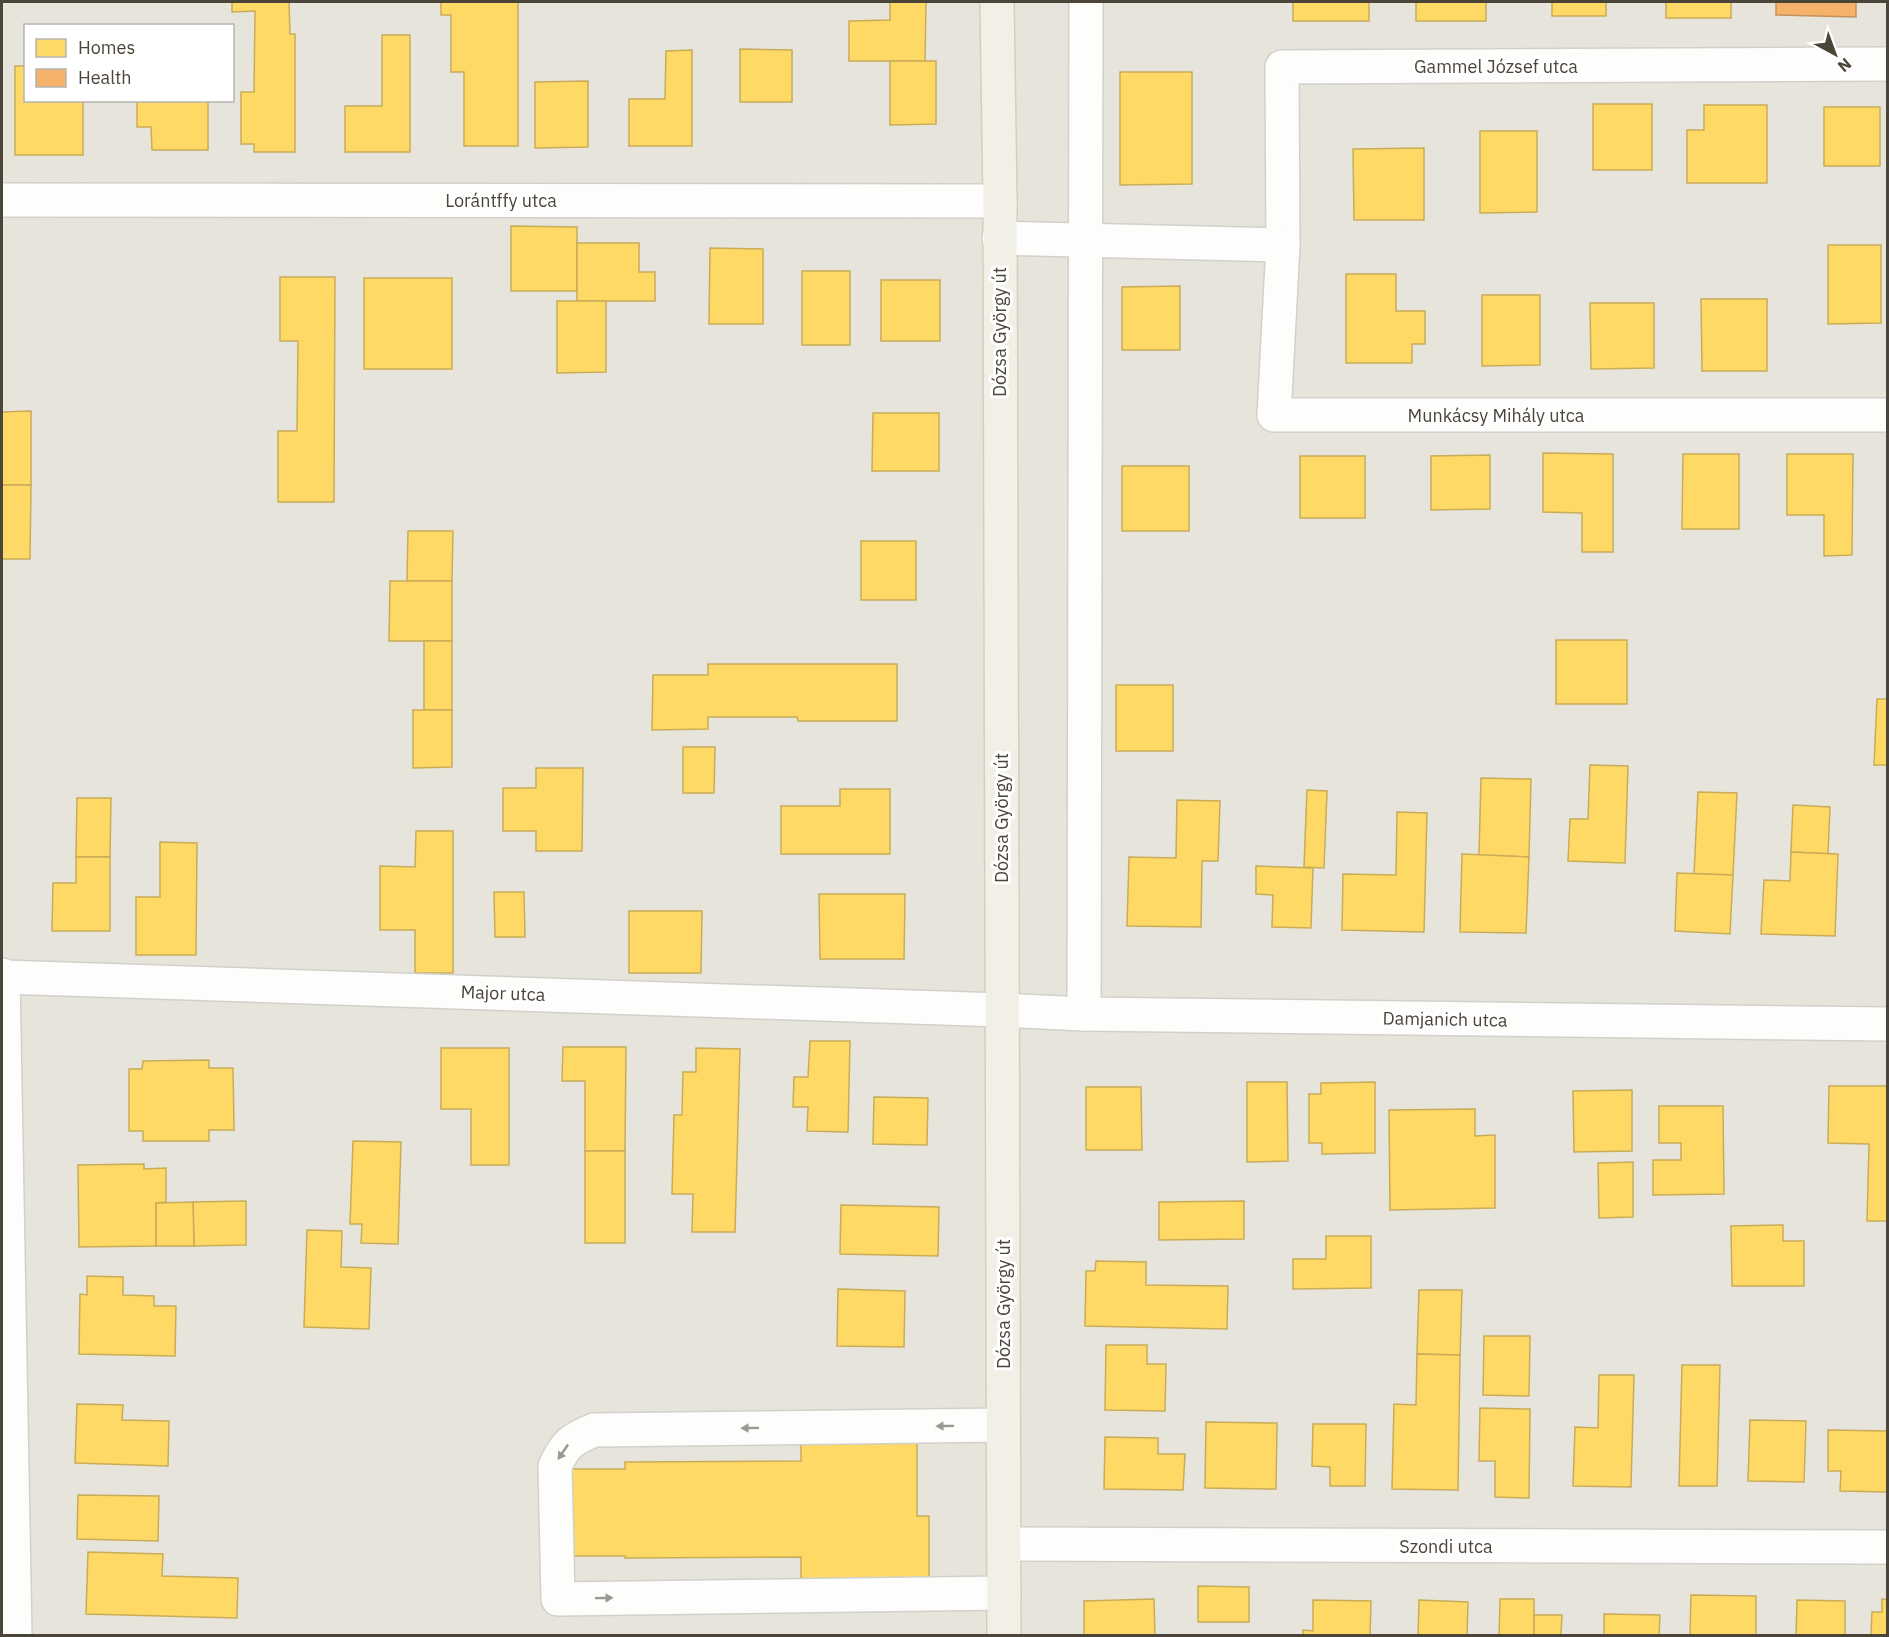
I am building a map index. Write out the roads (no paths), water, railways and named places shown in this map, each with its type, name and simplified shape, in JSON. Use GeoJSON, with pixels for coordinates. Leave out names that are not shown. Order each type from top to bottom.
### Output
{"type":"FeatureCollection","features":[{"type":"Feature","properties":{"kind":"main road","name":"Dózsa György út"},"geometry":{"type":"LineString","coordinates":[[997,2],[1000,201],[1004,1635]]}},
{"type":"Feature","properties":{"kind":"street"},"geometry":{"type":"LineString","coordinates":[[1084,1014],[1086,2]]}},
{"type":"Feature","properties":{"kind":"street","name":"Gammel József utca"},"geometry":{"type":"LineString","coordinates":[[1283,244],[1281,67],[1887,64]]}},
{"type":"Feature","properties":{"kind":"street","name":"Lorántffy utca"},"geometry":{"type":"LineString","coordinates":[[2,200],[1000,201]]}},
{"type":"Feature","properties":{"kind":"street"},"geometry":{"type":"LineString","coordinates":[[999,238],[1283,244]]}},
{"type":"Feature","properties":{"kind":"street","name":"Munkácsy Mihály utca"},"geometry":{"type":"LineString","coordinates":[[1283,244],[1274,415],[1887,415]]}},
{"type":"Feature","properties":{"kind":"street"},"geometry":{"type":"LineString","coordinates":[[2,976],[15,1635]]}},
{"type":"Feature","properties":{"kind":"street","name":"Major utca"},"geometry":{"type":"LineString","coordinates":[[2,976],[1002,1010]]}},
{"type":"Feature","properties":{"kind":"street","name":"Damjanich utca"},"geometry":{"type":"LineString","coordinates":[[1002,1010],[1084,1014],[1887,1024]]}},
{"type":"Feature","properties":{"kind":"street"},"geometry":{"type":"LineString","coordinates":[[1003,1425],[594,1430],[576,1438],[563,1450],[555,1466],[558,1599],[1004,1593]]}},
{"type":"Feature","properties":{"kind":"street","name":"Szondi utca"},"geometry":{"type":"LineString","coordinates":[[1004,1544],[1887,1548]]}}]}
